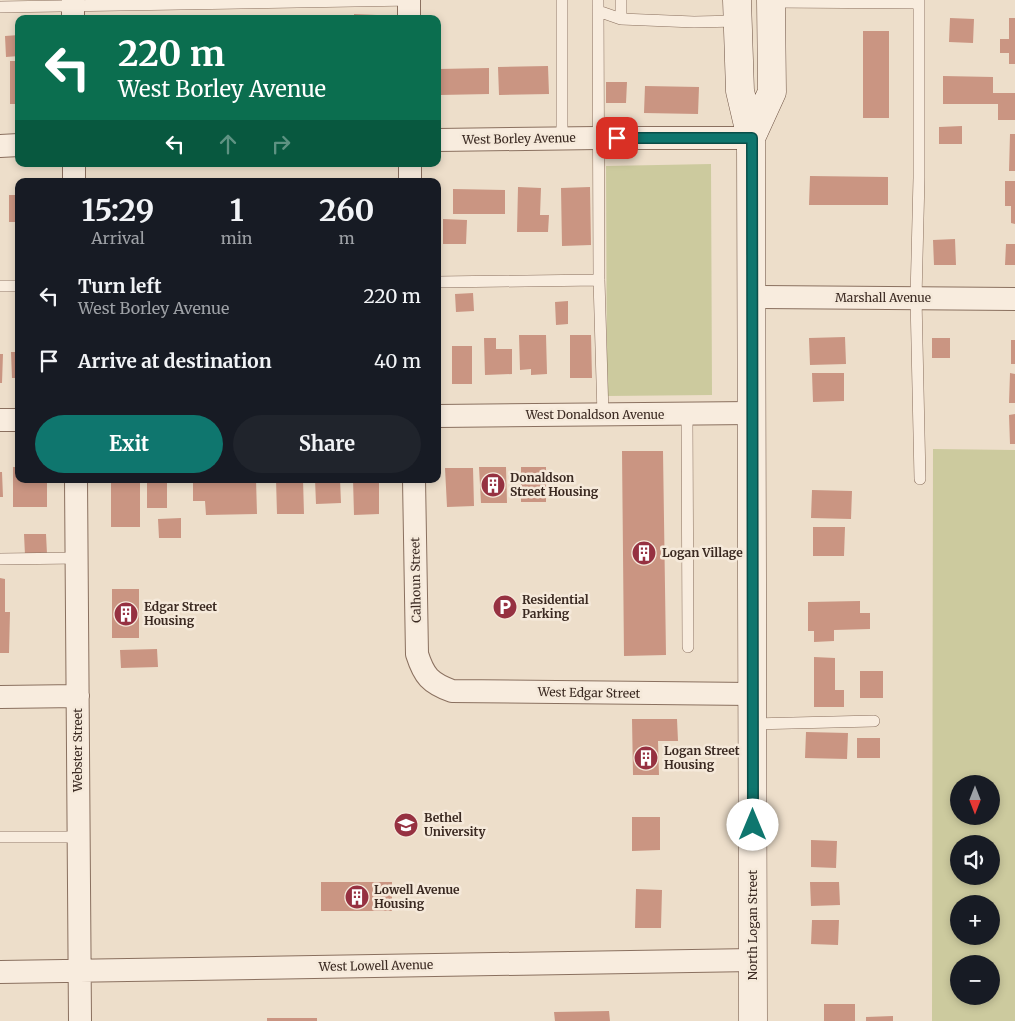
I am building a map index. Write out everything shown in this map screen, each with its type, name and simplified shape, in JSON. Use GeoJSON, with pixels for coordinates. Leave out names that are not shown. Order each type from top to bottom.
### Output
{"type":"FeatureCollection","features":[{"type":"Feature","properties":{"kind":"street"},"geometry":{"type":"LineString","coordinates":[[409,15],[411,0]]}},
{"type":"Feature","properties":{"kind":"street","name":"North Logan Street"},"geometry":{"type":"LineString","coordinates":[[752,138],[772,92],[771,1]]}},
{"type":"Feature","properties":{"kind":"street","name":"North Logan Street"},"geometry":{"type":"LineString","coordinates":[[737,11],[740,90],[752,138],[753,1021]]}},
{"type":"Feature","properties":{"kind":"street","name":"West Borley Avenue"},"geometry":{"type":"LineString","coordinates":[[441,140],[752,138]]}},
{"type":"Feature","properties":{"kind":"street"},"geometry":{"type":"LineString","coordinates":[[0,146],[15,145]]}},
{"type":"Feature","properties":{"kind":"street","name":"Marshall Avenue"},"geometry":{"type":"LineString","coordinates":[[752,297],[1015,299]]}},
{"type":"Feature","properties":{"kind":"street","name":"West Donaldson Avenue"},"geometry":{"type":"LineString","coordinates":[[441,416],[752,413]]}},
{"type":"Feature","properties":{"kind":"street"},"geometry":{"type":"LineString","coordinates":[[0,420],[15,420]]}},
{"type":"Feature","properties":{"kind":"street","name":"Webster Street"},"geometry":{"type":"LineString","coordinates":[[76,483],[80,1021]]}},
{"type":"Feature","properties":{"kind":"street","name":"Calhoun Street"},"geometry":{"type":"LineString","coordinates":[[414,483],[418,654],[421,666],[429,679]]}},
{"type":"Feature","properties":{"kind":"street","name":"West Edgar Street"},"geometry":{"type":"LineString","coordinates":[[429,679],[441,687],[452,691],[752,694]]}},
{"type":"Feature","properties":{"kind":"street"},"geometry":{"type":"LineString","coordinates":[[0,697],[78,696]]}},
{"type":"Feature","properties":{"kind":"street","name":"West Lowell Avenue"},"geometry":{"type":"LineString","coordinates":[[0,972],[753,960]]}},
{"type":"Feature","properties":{"kind":"lane"},"geometry":{"type":"LineString","coordinates":[[0,7],[73,8],[411,0]]}},
{"type":"Feature","properties":{"kind":"lane"},"geometry":{"type":"LineString","coordinates":[[562,0],[562,138]]}},
{"type":"Feature","properties":{"kind":"lane"},"geometry":{"type":"LineString","coordinates":[[621,0],[621,19]]}},
{"type":"Feature","properties":{"kind":"lane"},"geometry":{"type":"LineString","coordinates":[[771,1],[919,1],[920,150],[916,298],[920,478]]}},
{"type":"Feature","properties":{"kind":"lane"},"geometry":{"type":"LineString","coordinates":[[598,5],[621,19],[694,22],[737,11]]}},
{"type":"Feature","properties":{"kind":"lane"},"geometry":{"type":"LineString","coordinates":[[598,5],[599,280],[602,415]]}},
{"type":"Feature","properties":{"kind":"lane"},"geometry":{"type":"LineString","coordinates":[[441,282],[599,280]]}},
{"type":"Feature","properties":{"kind":"lane"},"geometry":{"type":"LineString","coordinates":[[0,286],[15,286]]}},
{"type":"Feature","properties":{"kind":"lane"},"geometry":{"type":"LineString","coordinates":[[687,414],[688,646]]}},
{"type":"Feature","properties":{"kind":"lane"},"geometry":{"type":"LineString","coordinates":[[0,560],[77,558]]}},
{"type":"Feature","properties":{"kind":"lane"},"geometry":{"type":"LineString","coordinates":[[752,724],[874,721]]}},
{"type":"Feature","properties":{"kind":"lane"},"geometry":{"type":"LineString","coordinates":[[0,837],[79,837]]}},
{"type":"Feature","properties":{"kind":"shaded area"},"geometry":{"type":"Polygon","coordinates":[[[711,164],[712,395],[607,396],[606,166],[711,164]]]}},
{"type":"Feature","properties":{"kind":"shaded area"},"geometry":{"type":"Polygon","coordinates":[[[933,449],[1015,450],[1015,1021],[932,1021],[933,449]]]}},
{"type":"Feature","properties":{"kind":"building"},"geometry":{"type":"Polygon","coordinates":[[[950,18],[974,19],[973,43],[949,42],[950,18]]]}},
{"type":"Feature","properties":{"kind":"building"},"geometry":{"type":"Polygon","coordinates":[[[1009,18],[1015,18],[1015,64],[1009,64],[1009,53],[1000,53],[1000,39],[1009,39],[1009,18]]]}},
{"type":"Feature","properties":{"kind":"building"},"geometry":{"type":"Polygon","coordinates":[[[863,31],[889,31],[889,118],[863,118],[863,31]]]}},
{"type":"Feature","properties":{"kind":"building"},"geometry":{"type":"Polygon","coordinates":[[[15,35],[15,56],[6,57],[5,36],[15,35]]]}},
{"type":"Feature","properties":{"kind":"building"},"geometry":{"type":"Polygon","coordinates":[[[10,61],[15,61],[15,104],[10,104],[10,61]]]}},
{"type":"Feature","properties":{"kind":"building"},"geometry":{"type":"Polygon","coordinates":[[[548,66],[549,94],[499,95],[498,67],[548,66]]]}},
{"type":"Feature","properties":{"kind":"building"},"geometry":{"type":"Polygon","coordinates":[[[489,68],[489,94],[441,95],[441,69],[489,68]]]}},
{"type":"Feature","properties":{"kind":"building"},"geometry":{"type":"Polygon","coordinates":[[[943,76],[993,77],[993,93],[1015,93],[1015,120],[998,120],[998,104],[943,104],[943,76]]]}},
{"type":"Feature","properties":{"kind":"building"},"geometry":{"type":"Polygon","coordinates":[[[606,82],[627,82],[626,103],[606,103],[606,82]]]}},
{"type":"Feature","properties":{"kind":"building"},"geometry":{"type":"Polygon","coordinates":[[[645,86],[699,87],[698,114],[644,113],[645,86]]]}},
{"type":"Feature","properties":{"kind":"building"},"geometry":{"type":"Polygon","coordinates":[[[962,126],[962,144],[939,144],[939,127],[962,126]]]}},
{"type":"Feature","properties":{"kind":"building"},"geometry":{"type":"Polygon","coordinates":[[[1010,134],[1015,134],[1015,171],[1009,171],[1010,134]]]}},
{"type":"Feature","properties":{"kind":"building"},"geometry":{"type":"Polygon","coordinates":[[[810,176],[888,177],[888,205],[809,205],[810,176]]]}},
{"type":"Feature","properties":{"kind":"building"},"geometry":{"type":"Polygon","coordinates":[[[1005,181],[1015,181],[1015,224],[1011,223],[1011,206],[1005,206],[1005,181]]]}},
{"type":"Feature","properties":{"kind":"building"},"geometry":{"type":"Polygon","coordinates":[[[518,187],[541,188],[540,215],[549,215],[548,232],[517,232],[518,187]]]}},
{"type":"Feature","properties":{"kind":"building"},"geometry":{"type":"Polygon","coordinates":[[[590,187],[591,245],[562,246],[561,188],[590,187]]]}},
{"type":"Feature","properties":{"kind":"building"},"geometry":{"type":"Polygon","coordinates":[[[453,189],[505,190],[505,214],[453,214],[453,189]]]}},
{"type":"Feature","properties":{"kind":"building"},"geometry":{"type":"Polygon","coordinates":[[[9,195],[15,195],[15,222],[9,222],[9,195]]]}},
{"type":"Feature","properties":{"kind":"building"},"geometry":{"type":"Polygon","coordinates":[[[443,219],[467,220],[466,244],[443,244],[443,219]]]}},
{"type":"Feature","properties":{"kind":"building"},"geometry":{"type":"Polygon","coordinates":[[[955,239],[956,265],[934,265],[933,240],[955,239]]]}},
{"type":"Feature","properties":{"kind":"building"},"geometry":{"type":"Polygon","coordinates":[[[1006,244],[1015,244],[1015,265],[1005,265],[1006,244]]]}},
{"type":"Feature","properties":{"kind":"building"},"geometry":{"type":"Polygon","coordinates":[[[473,293],[474,311],[456,312],[455,294],[473,293]]]}},
{"type":"Feature","properties":{"kind":"building"},"geometry":{"type":"Polygon","coordinates":[[[568,301],[568,324],[556,325],[555,302],[568,301]]]}},
{"type":"Feature","properties":{"kind":"building"},"geometry":{"type":"Polygon","coordinates":[[[519,335],[546,335],[547,374],[531,375],[531,369],[520,370],[519,335]]]}},
{"type":"Feature","properties":{"kind":"building"},"geometry":{"type":"Polygon","coordinates":[[[570,335],[591,335],[592,378],[570,378],[570,335]]]}},
{"type":"Feature","properties":{"kind":"building"},"geometry":{"type":"Polygon","coordinates":[[[845,337],[846,364],[810,365],[809,338],[845,337]]]}},
{"type":"Feature","properties":{"kind":"building"},"geometry":{"type":"Polygon","coordinates":[[[484,338],[496,338],[496,349],[512,349],[512,374],[485,375],[484,338]]]}},
{"type":"Feature","properties":{"kind":"building"},"geometry":{"type":"Polygon","coordinates":[[[932,338],[950,338],[950,358],[932,358],[932,338]]]}},
{"type":"Feature","properties":{"kind":"building"},"geometry":{"type":"Polygon","coordinates":[[[1011,340],[1015,340],[1015,364],[1011,364],[1011,340]]]}},
{"type":"Feature","properties":{"kind":"building"},"geometry":{"type":"Polygon","coordinates":[[[452,346],[472,346],[472,384],[452,384],[452,346]]]}},
{"type":"Feature","properties":{"kind":"building"},"geometry":{"type":"Polygon","coordinates":[[[11,352],[15,352],[15,378],[12,378],[11,352]]]}},
{"type":"Feature","properties":{"kind":"building"},"geometry":{"type":"Polygon","coordinates":[[[0,354],[3,354],[2,383],[0,383],[0,354]]]}},
{"type":"Feature","properties":{"kind":"building"},"geometry":{"type":"Polygon","coordinates":[[[812,373],[844,373],[844,401],[813,402],[812,373]]]}},
{"type":"Feature","properties":{"kind":"building"},"geometry":{"type":"Polygon","coordinates":[[[1010,373],[1015,374],[1015,403],[1009,403],[1010,373]]]}},
{"type":"Feature","properties":{"kind":"building"},"geometry":{"type":"Polygon","coordinates":[[[1015,414],[1015,444],[1010,444],[1009,415],[1015,414]]]}},
{"type":"Feature","properties":{"kind":"building","name":"Logan Village"},"geometry":{"type":"Polygon","coordinates":[[[622,451],[663,451],[666,655],[624,656],[622,451]]]}},
{"type":"Feature","properties":{"kind":"building"},"geometry":{"type":"Polygon","coordinates":[[[13,467],[15,467],[15,483],[47,483],[47,507],[13,507],[13,467]]]}},
{"type":"Feature","properties":{"kind":"building","name":"Donaldson Street Housing"},"geometry":{"type":"Polygon","coordinates":[[[479,467],[506,467],[507,503],[481,503],[479,467]]]}},
{"type":"Feature","properties":{"kind":"building","name":"Donaldson Street Housing"},"geometry":{"type":"Polygon","coordinates":[[[521,467],[546,467],[546,502],[521,502],[521,467]]]}},
{"type":"Feature","properties":{"kind":"building"},"geometry":{"type":"Polygon","coordinates":[[[445,468],[473,468],[474,506],[447,507],[445,468]]]}},
{"type":"Feature","properties":{"kind":"building"},"geometry":{"type":"Polygon","coordinates":[[[0,472],[2,472],[3,497],[0,497],[0,472]]]}},
{"type":"Feature","properties":{"kind":"building"},"geometry":{"type":"Polygon","coordinates":[[[111,483],[140,483],[140,527],[111,527],[111,483]]]}},
{"type":"Feature","properties":{"kind":"building"},"geometry":{"type":"Polygon","coordinates":[[[147,483],[167,483],[167,508],[147,508],[147,483]]]}},
{"type":"Feature","properties":{"kind":"building"},"geometry":{"type":"Polygon","coordinates":[[[193,483],[256,483],[257,514],[206,515],[205,501],[193,501],[193,483]]]}},
{"type":"Feature","properties":{"kind":"building"},"geometry":{"type":"Polygon","coordinates":[[[276,483],[303,483],[304,514],[277,514],[276,483]]]}},
{"type":"Feature","properties":{"kind":"building"},"geometry":{"type":"Polygon","coordinates":[[[315,483],[340,483],[341,503],[316,504],[315,483]]]}},
{"type":"Feature","properties":{"kind":"building"},"geometry":{"type":"Polygon","coordinates":[[[353,483],[379,483],[379,514],[354,515],[353,483]]]}},
{"type":"Feature","properties":{"kind":"building"},"geometry":{"type":"Polygon","coordinates":[[[812,490],[852,491],[851,519],[811,518],[812,490]]]}},
{"type":"Feature","properties":{"kind":"building"},"geometry":{"type":"Polygon","coordinates":[[[181,518],[181,538],[159,538],[158,519],[181,518]]]}},
{"type":"Feature","properties":{"kind":"building"},"geometry":{"type":"Polygon","coordinates":[[[813,527],[845,527],[844,556],[813,556],[813,527]]]}},
{"type":"Feature","properties":{"kind":"building"},"geometry":{"type":"Polygon","coordinates":[[[24,534],[46,534],[47,554],[25,555],[24,534]]]}},
{"type":"Feature","properties":{"kind":"building"},"geometry":{"type":"Polygon","coordinates":[[[0,578],[5,579],[5,612],[10,612],[9,653],[0,653],[0,578]]]}},
{"type":"Feature","properties":{"kind":"building","name":"Edgar Street Housing"},"geometry":{"type":"Polygon","coordinates":[[[112,589],[139,589],[139,638],[112,638],[112,589]]]}},
{"type":"Feature","properties":{"kind":"building"},"geometry":{"type":"Polygon","coordinates":[[[860,601],[860,613],[870,613],[870,629],[834,630],[834,641],[814,642],[814,631],[808,631],[808,602],[860,601]]]}},
{"type":"Feature","properties":{"kind":"building"},"geometry":{"type":"Polygon","coordinates":[[[157,649],[158,667],[121,668],[120,650],[157,649]]]}},
{"type":"Feature","properties":{"kind":"building"},"geometry":{"type":"Polygon","coordinates":[[[814,657],[835,658],[835,690],[844,690],[844,707],[814,707],[814,657]]]}},
{"type":"Feature","properties":{"kind":"building"},"geometry":{"type":"Polygon","coordinates":[[[860,671],[883,671],[883,698],[860,698],[860,671]]]}},
{"type":"Feature","properties":{"kind":"building","name":"Logan Street Housing"},"geometry":{"type":"Polygon","coordinates":[[[632,719],[677,719],[678,741],[658,741],[659,775],[633,775],[632,719]]]}},
{"type":"Feature","properties":{"kind":"building"},"geometry":{"type":"Polygon","coordinates":[[[806,732],[848,733],[847,759],[805,758],[806,732]]]}},
{"type":"Feature","properties":{"kind":"building"},"geometry":{"type":"Polygon","coordinates":[[[857,738],[880,738],[880,758],[857,758],[857,738]]]}},
{"type":"Feature","properties":{"kind":"building"},"geometry":{"type":"Polygon","coordinates":[[[632,817],[660,817],[660,850],[632,851],[632,817]]]}},
{"type":"Feature","properties":{"kind":"building"},"geometry":{"type":"Polygon","coordinates":[[[811,840],[837,841],[836,868],[811,867],[811,840]]]}},
{"type":"Feature","properties":{"kind":"building","name":"Lowell Avenue Housing"},"geometry":{"type":"Polygon","coordinates":[[[321,882],[392,882],[392,911],[321,911],[321,882]]]}},
{"type":"Feature","properties":{"kind":"building"},"geometry":{"type":"Polygon","coordinates":[[[810,882],[839,882],[840,905],[811,906],[810,882]]]}},
{"type":"Feature","properties":{"kind":"building"},"geometry":{"type":"Polygon","coordinates":[[[636,889],[662,890],[661,928],[635,928],[636,889]]]}},
{"type":"Feature","properties":{"kind":"building"},"geometry":{"type":"Polygon","coordinates":[[[812,920],[839,920],[838,945],[811,944],[812,920]]]}},
{"type":"Feature","properties":{"kind":"building"},"geometry":{"type":"Polygon","coordinates":[[[824,1004],[855,1004],[855,1021],[824,1021],[824,1004]]]}},
{"type":"Feature","properties":{"kind":"building"},"geometry":{"type":"Polygon","coordinates":[[[609,1011],[610,1021],[555,1021],[554,1012],[609,1011]]]}},
{"type":"Feature","properties":{"kind":"building"},"geometry":{"type":"Polygon","coordinates":[[[893,1016],[893,1021],[866,1021],[866,1017],[893,1016]]]}},
{"type":"Feature","properties":{"kind":"building"},"geometry":{"type":"Polygon","coordinates":[[[267,1018],[317,1018],[317,1021],[267,1021],[267,1018]]]}},
{"type":"Feature","properties":{"kind":"place","name":"Donaldson Street Housing"},"geometry":{"type":"Point","coordinates":[493,485]}},
{"type":"Feature","properties":{"kind":"place","name":"Logan Village"},"geometry":{"type":"Point","coordinates":[644,553]}},
{"type":"Feature","properties":{"kind":"place","name":"Residential Parking"},"geometry":{"type":"Point","coordinates":[505,607]}},
{"type":"Feature","properties":{"kind":"place","name":"Edgar Street Housing"},"geometry":{"type":"Point","coordinates":[126,614]}},
{"type":"Feature","properties":{"kind":"place","name":"Logan Street Housing"},"geometry":{"type":"Point","coordinates":[646,758]}},
{"type":"Feature","properties":{"kind":"place","name":"Bethel University"},"geometry":{"type":"Point","coordinates":[406,825]}},
{"type":"Feature","properties":{"kind":"place","name":"Lowell Avenue Housing"},"geometry":{"type":"Point","coordinates":[357,897]}},
{"type":"Feature","properties":{"kind":"route"},"geometry":{"type":"LineString","coordinates":[[617,138],[752,138],[753,825]]}}]}
